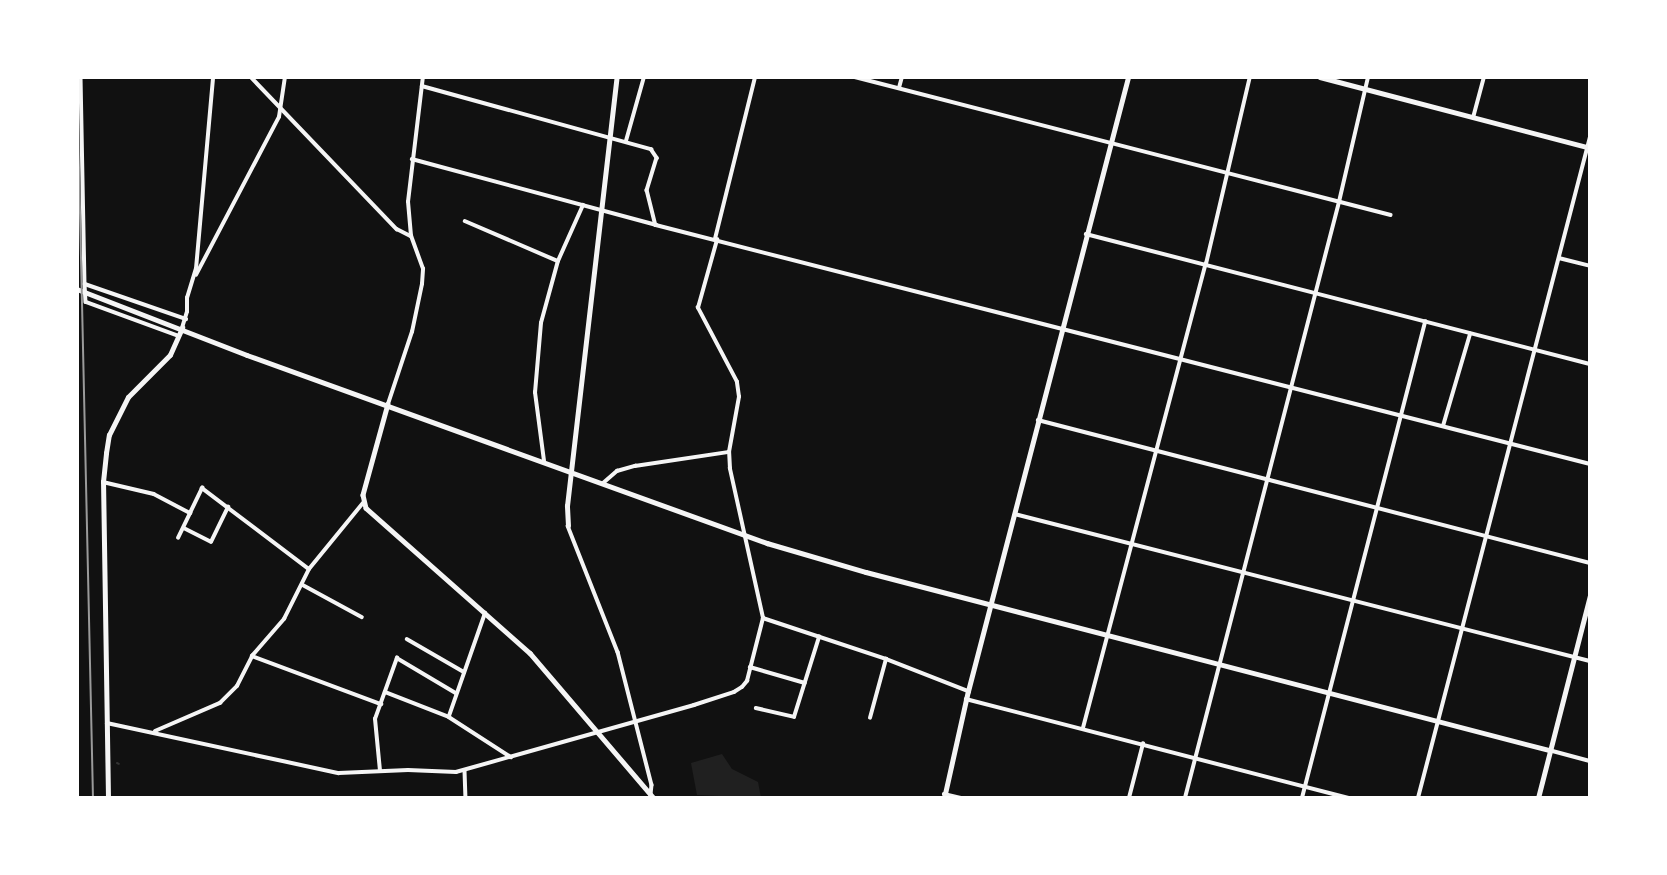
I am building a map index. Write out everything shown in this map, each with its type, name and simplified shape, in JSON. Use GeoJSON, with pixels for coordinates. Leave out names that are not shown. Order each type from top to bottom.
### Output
{"type":"FeatureCollection","features":[{"type":"Feature","properties":{"kind":"highway"},"geometry":{"type":"LineString","coordinates":[[944,796],[968,691],[1128,77]]}},
{"type":"Feature","properties":{"kind":"street"},"geometry":{"type":"LineString","coordinates":[[81,77],[86,302],[179,336]]}},
{"type":"Feature","properties":{"kind":"street"},"geometry":{"type":"LineString","coordinates":[[195,277],[214,77]]}},
{"type":"Feature","properties":{"kind":"street"},"geometry":{"type":"LineString","coordinates":[[251,77],[397,229],[411,236]]}},
{"type":"Feature","properties":{"kind":"street"},"geometry":{"type":"LineString","coordinates":[[108,798],[103,482],[107,444],[128,397],[170,355],[186,319],[187,298],[195,277],[282,109],[285,77]]}},
{"type":"Feature","properties":{"kind":"street"},"geometry":{"type":"LineString","coordinates":[[423,77],[408,202],[411,236],[423,270],[421,293],[412,332],[388,404],[363,503],[371,514],[530,653],[653,797]]}},
{"type":"Feature","properties":{"kind":"street"},"geometry":{"type":"LineString","coordinates":[[617,77],[568,526],[603,609],[636,719],[653,797]]}},
{"type":"Feature","properties":{"kind":"street"},"geometry":{"type":"LineString","coordinates":[[626,141],[644,77]]}},
{"type":"Feature","properties":{"kind":"street"},"geometry":{"type":"LineString","coordinates":[[107,723],[340,773],[465,771],[597,730],[734,692],[747,681],[763,618],[747,536],[736,497],[729,452],[739,397],[737,382],[698,308],[755,77]]}},
{"type":"Feature","properties":{"kind":"street"},"geometry":{"type":"LineString","coordinates":[[855,77],[1391,215]]}},
{"type":"Feature","properties":{"kind":"street"},"geometry":{"type":"LineString","coordinates":[[899,88],[902,77]]}},
{"type":"Feature","properties":{"kind":"street"},"geometry":{"type":"LineString","coordinates":[[1083,729],[1206,264],[1250,77]]}},
{"type":"Feature","properties":{"kind":"street"},"geometry":{"type":"LineString","coordinates":[[1320,77],[1589,148]]}},
{"type":"Feature","properties":{"kind":"street"},"geometry":{"type":"LineString","coordinates":[[1185,798],[1316,293],[1368,77]]}},
{"type":"Feature","properties":{"kind":"street"},"geometry":{"type":"LineString","coordinates":[[1473,118],[1484,77]]}},
{"type":"Feature","properties":{"kind":"street"},"geometry":{"type":"LineString","coordinates":[[422,86],[626,141],[656,154],[647,190],[656,225]]}},
{"type":"Feature","properties":{"kind":"street"},"geometry":{"type":"LineString","coordinates":[[1418,798],[1590,137]]}},
{"type":"Feature","properties":{"kind":"street"},"geometry":{"type":"LineString","coordinates":[[412,159],[601,211],[1590,464]]}},
{"type":"Feature","properties":{"kind":"street"},"geometry":{"type":"LineString","coordinates":[[544,461],[535,374],[541,323],[558,261],[583,205]]}},
{"type":"Feature","properties":{"kind":"street"},"geometry":{"type":"LineString","coordinates":[[465,221],[558,261]]}},
{"type":"Feature","properties":{"kind":"street"},"geometry":{"type":"LineString","coordinates":[[1087,234],[1590,364]]}},
{"type":"Feature","properties":{"kind":"street"},"geometry":{"type":"LineString","coordinates":[[1559,258],[1590,266]]}},
{"type":"Feature","properties":{"kind":"street"},"geometry":{"type":"LineString","coordinates":[[85,285],[186,319]]}},
{"type":"Feature","properties":{"kind":"street"},"geometry":{"type":"LineString","coordinates":[[77,289],[247,355],[747,536],[866,572],[1590,761]]}},
{"type":"Feature","properties":{"kind":"street"},"geometry":{"type":"LineString","coordinates":[[1302,798],[1425,321]]}},
{"type":"Feature","properties":{"kind":"street"},"geometry":{"type":"LineString","coordinates":[[1443,426],[1470,333]]}},
{"type":"Feature","properties":{"kind":"street"},"geometry":{"type":"LineString","coordinates":[[1038,420],[1487,534],[1590,563]]}},
{"type":"Feature","properties":{"kind":"street"},"geometry":{"type":"LineString","coordinates":[[602,484],[617,471],[635,466],[729,452]]}},
{"type":"Feature","properties":{"kind":"street"},"geometry":{"type":"LineString","coordinates":[[103,482],[155,494],[190,513]]}},
{"type":"Feature","properties":{"kind":"street"},"geometry":{"type":"LineString","coordinates":[[178,538],[202,488],[309,569]]}},
{"type":"Feature","properties":{"kind":"street"},"geometry":{"type":"LineString","coordinates":[[153,732],[220,703],[237,686],[252,656],[284,619],[309,569],[363,503]]}},
{"type":"Feature","properties":{"kind":"street"},"geometry":{"type":"LineString","coordinates":[[184,528],[211,542],[228,507]]}},
{"type":"Feature","properties":{"kind":"street"},"geometry":{"type":"LineString","coordinates":[[1014,514],[1590,661]]}},
{"type":"Feature","properties":{"kind":"street"},"geometry":{"type":"LineString","coordinates":[[302,585],[362,617]]}},
{"type":"Feature","properties":{"kind":"street"},"geometry":{"type":"LineString","coordinates":[[1538,798],[1590,596]]}},
{"type":"Feature","properties":{"kind":"street"},"geometry":{"type":"LineString","coordinates":[[449,717],[485,613]]}},
{"type":"Feature","properties":{"kind":"street"},"geometry":{"type":"LineString","coordinates":[[763,618],[886,659],[968,691]]}},
{"type":"Feature","properties":{"kind":"street"},"geometry":{"type":"LineString","coordinates":[[756,708],[794,717],[819,637]]}},
{"type":"Feature","properties":{"kind":"street"},"geometry":{"type":"LineString","coordinates":[[407,639],[464,672]]}},
{"type":"Feature","properties":{"kind":"street"},"geometry":{"type":"LineString","coordinates":[[252,656],[381,705]]}},
{"type":"Feature","properties":{"kind":"street"},"geometry":{"type":"LineString","coordinates":[[380,771],[375,719],[397,658],[456,693]]}},
{"type":"Feature","properties":{"kind":"street"},"geometry":{"type":"LineString","coordinates":[[870,718],[886,659]]}},
{"type":"Feature","properties":{"kind":"street"},"geometry":{"type":"LineString","coordinates":[[750,667],[804,683]]}},
{"type":"Feature","properties":{"kind":"street"},"geometry":{"type":"LineString","coordinates":[[385,692],[449,717],[511,757]]}},
{"type":"Feature","properties":{"kind":"street"},"geometry":{"type":"LineString","coordinates":[[967,699],[1349,798]]}},
{"type":"Feature","properties":{"kind":"street"},"geometry":{"type":"LineString","coordinates":[[1129,798],[1143,744]]}},
{"type":"Feature","properties":{"kind":"street"},"geometry":{"type":"LineString","coordinates":[[465,771],[466,798]]}},
{"type":"Feature","properties":{"kind":"street"},"geometry":{"type":"LineString","coordinates":[[944,796],[961,798]]}},
{"type":"Feature","properties":{"kind":"shaded area"},"geometry":{"type":"Polygon","coordinates":[[[722,754],[732,769],[758,782],[761,798],[697,795],[691,763],[722,754]]]}},
{"type":"Feature","properties":{"kind":"railway"},"geometry":{"type":"LineString","coordinates":[[77,77],[93,798]]}},
{"type":"Feature","properties":{"kind":"railway"},"geometry":{"type":"LineString","coordinates":[[77,758],[78,798]]}}]}
